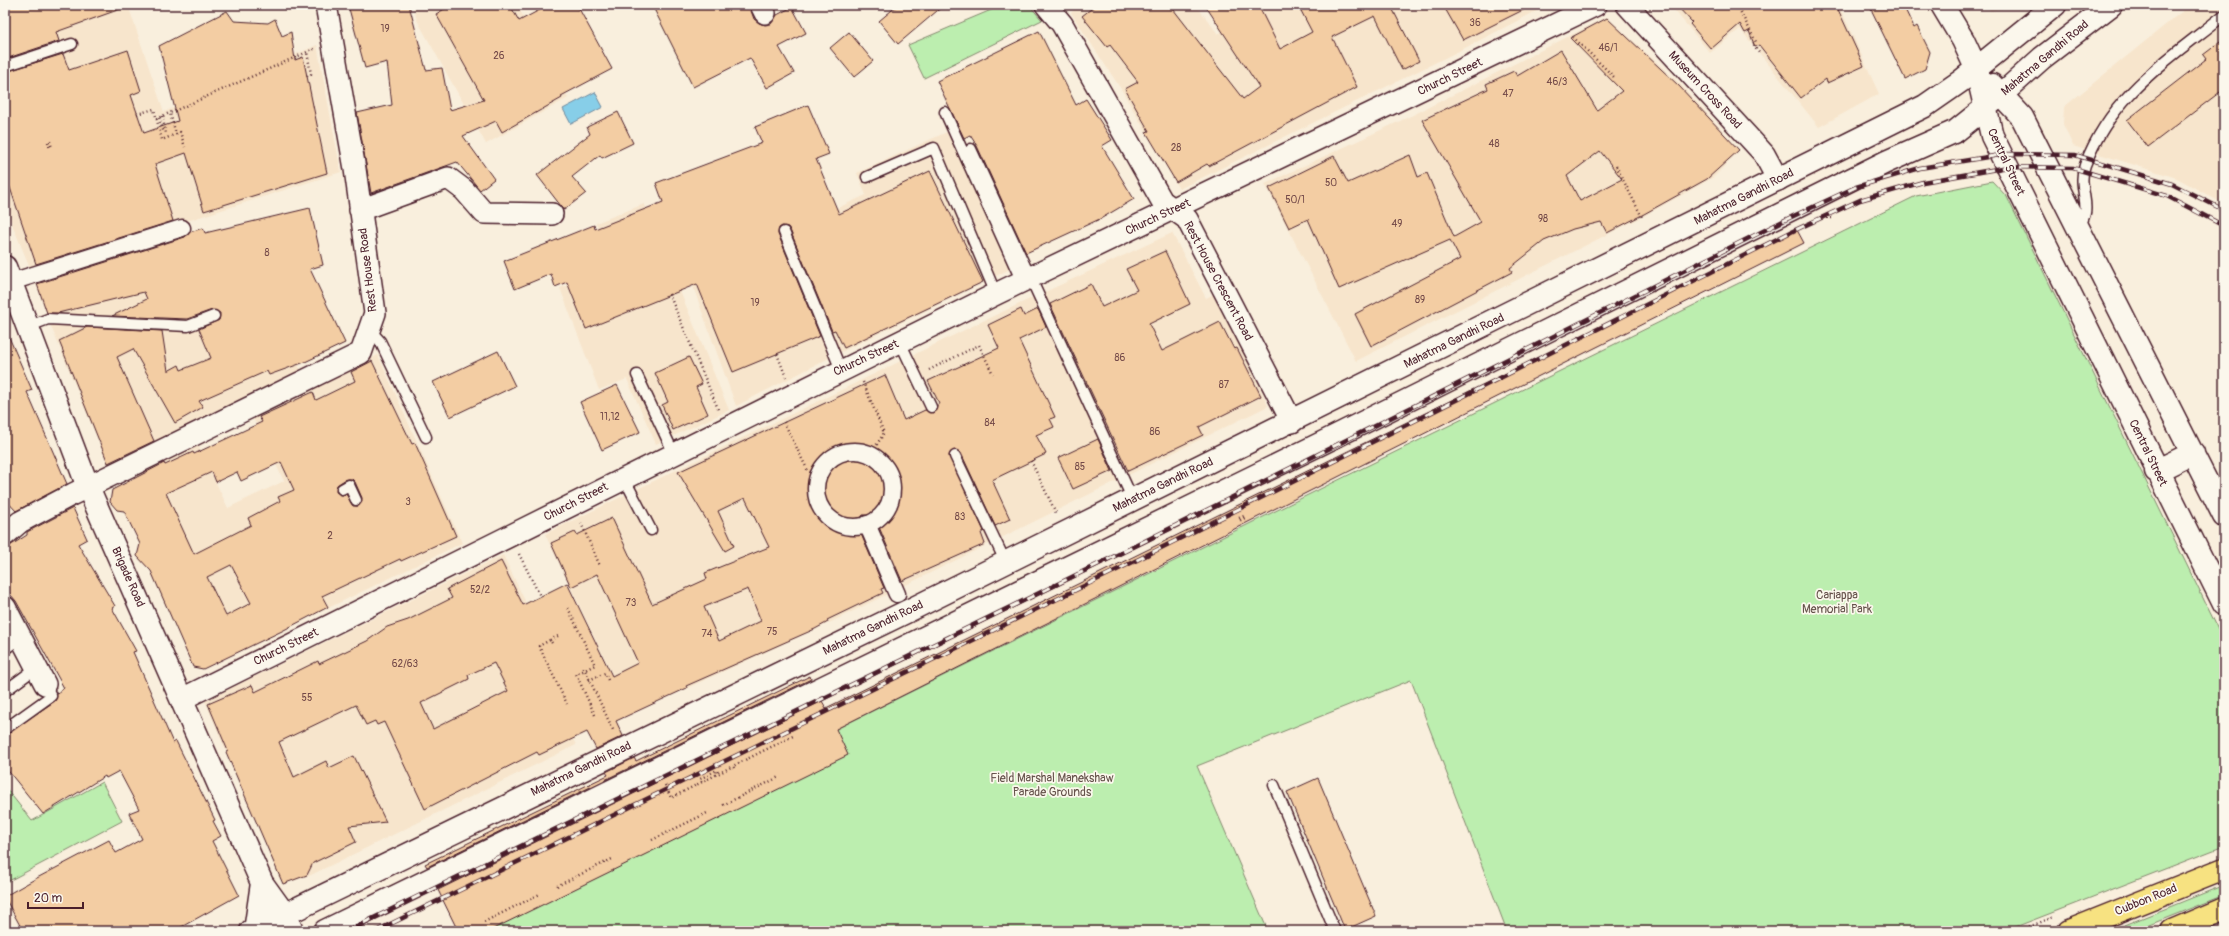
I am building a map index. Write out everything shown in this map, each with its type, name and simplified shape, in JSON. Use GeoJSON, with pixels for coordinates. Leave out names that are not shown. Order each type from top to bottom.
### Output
{"type":"FeatureCollection","features":[{"type":"Feature","properties":{"kind":"main road"},"geometry":{"type":"LineString","coordinates":[[1942,5],[1976,68],[2022,116],[2224,516]]}},
{"type":"Feature","properties":{"kind":"main road","name":"Mahatma Gandhi Road"},"geometry":{"type":"LineString","coordinates":[[254,930],[288,923],[1006,562],[1292,422],[1925,106],[1976,68],[2055,5]]}},
{"type":"Feature","properties":{"kind":"main road","name":"Mahatma Gandhi Road"},"geometry":{"type":"LineString","coordinates":[[324,931],[1290,459],[1886,162],[1956,131],[2001,95],[2037,63],[2111,5]]}},
{"type":"Feature","properties":{"kind":"main road","name":"Central Street"},"geometry":{"type":"LineString","coordinates":[[1976,68],[1984,109],[1992,136],[2156,471],[2224,604]]}},
{"type":"Feature","properties":{"kind":"main road","name":"Brigade Road"},"geometry":{"type":"LineString","coordinates":[[8,274],[88,487],[262,883],[288,923]]}},
{"type":"Feature","properties":{"kind":"main road"},"geometry":{"type":"LineString","coordinates":[[2156,471],[2193,453]]}},
{"type":"Feature","properties":{"kind":"main road","name":"Cubbon Road"},"geometry":{"type":"LineString","coordinates":[[2069,931],[2224,869]]}},
{"type":"Feature","properties":{"kind":"main road"},"geometry":{"type":"LineString","coordinates":[[254,930],[262,883]]}},
{"type":"Feature","properties":{"kind":"main road"},"geometry":{"type":"LineString","coordinates":[[2172,931],[2224,909]]}},
{"type":"Feature","properties":{"kind":"street","name":"Rest House Road"},"geometry":{"type":"LineString","coordinates":[[5,536],[20,522],[88,487],[361,353],[375,313],[360,210],[326,5]]}},
{"type":"Feature","properties":{"kind":"street","name":"Rest House Crescent Road"},"geometry":{"type":"LineString","coordinates":[[1046,5],[1062,24],[1162,201],[1187,219],[1292,422]]}},
{"type":"Feature","properties":{"kind":"street"},"geometry":{"type":"LineString","coordinates":[[1562,29],[1567,5]]}},
{"type":"Feature","properties":{"kind":"street","name":"Church Street"},"geometry":{"type":"LineString","coordinates":[[182,699],[996,294],[1562,29],[1596,5]]}},
{"type":"Feature","properties":{"kind":"street","name":"Museum Cross Road"},"geometry":{"type":"LineString","coordinates":[[1627,5],[1764,154],[1778,180]]}},
{"type":"Feature","properties":{"kind":"street"},"geometry":{"type":"LineString","coordinates":[[360,210],[448,178],[464,190],[484,213],[552,214]]}},
{"type":"Feature","properties":{"kind":"street"},"geometry":{"type":"LineString","coordinates":[[8,274],[182,228]]}},
{"type":"Feature","properties":{"kind":"street"},"geometry":{"type":"LineString","coordinates":[[848,450],[860,450],[871,454],[881,461],[888,471],[892,482],[892,494],[888,506],[881,516],[867,524],[857,527],[844,526],[831,520],[822,511],[816,499],[815,486],[817,477],[826,462],[836,454],[848,450]]}},
{"type":"Feature","properties":{"kind":"street"},"geometry":{"type":"LineString","coordinates":[[867,524],[897,594]]}},
{"type":"Feature","properties":{"kind":"street"},"geometry":{"type":"LineString","coordinates":[[5,607],[13,643],[40,676]]}},
{"type":"Feature","properties":{"kind":"lane"},"geometry":{"type":"LineString","coordinates":[[2079,227],[2085,214],[2082,189],[2084,167],[2097,138],[2112,113],[2132,89],[2224,15]]}},
{"type":"Feature","properties":{"kind":"lane"},"geometry":{"type":"LineString","coordinates":[[5,66],[72,44]]}},
{"type":"Feature","properties":{"kind":"lane"},"geometry":{"type":"LineString","coordinates":[[945,112],[1025,280],[1133,500]]}},
{"type":"Feature","properties":{"kind":"lane"},"geometry":{"type":"LineString","coordinates":[[868,177],[934,148],[996,294]]}},
{"type":"Feature","properties":{"kind":"lane"},"geometry":{"type":"LineString","coordinates":[[970,150],[1025,280]]}},
{"type":"Feature","properties":{"kind":"lane"},"geometry":{"type":"LineString","coordinates":[[784,232],[841,370]]}},
{"type":"Feature","properties":{"kind":"lane"},"geometry":{"type":"LineString","coordinates":[[27,327],[48,319],[188,326],[214,316]]}},
{"type":"Feature","properties":{"kind":"lane"},"geometry":{"type":"LineString","coordinates":[[370,330],[380,341],[426,436]]}},
{"type":"Feature","properties":{"kind":"lane"},"geometry":{"type":"LineString","coordinates":[[900,342],[931,407]]}},
{"type":"Feature","properties":{"kind":"lane"},"geometry":{"type":"LineString","coordinates":[[636,375],[674,454]]}},
{"type":"Feature","properties":{"kind":"lane"},"geometry":{"type":"LineString","coordinates":[[955,456],[1006,562]]}},
{"type":"Feature","properties":{"kind":"lane"},"geometry":{"type":"LineString","coordinates":[[624,478],[651,530]]}},
{"type":"Feature","properties":{"kind":"lane"},"geometry":{"type":"LineString","coordinates":[[342,489],[349,485],[356,500]]}},
{"type":"Feature","properties":{"kind":"lane"},"geometry":{"type":"LineString","coordinates":[[5,691],[40,676],[51,696],[5,728]]}},
{"type":"Feature","properties":{"kind":"lane"},"geometry":{"type":"LineString","coordinates":[[1274,785],[1335,931]]}},
{"type":"Feature","properties":{"kind":"path"},"geometry":{"type":"LineString","coordinates":[[1737,5],[1756,42],[1752,44],[1760,54]]}},
{"type":"Feature","properties":{"kind":"path"},"geometry":{"type":"LineString","coordinates":[[1562,29],[1614,77]]}},
{"type":"Feature","properties":{"kind":"path"},"geometry":{"type":"LineString","coordinates":[[159,118],[271,70],[332,41]]}},
{"type":"Feature","properties":{"kind":"path"},"geometry":{"type":"LineString","coordinates":[[306,76],[311,74],[307,52]]}},
{"type":"Feature","properties":{"kind":"path"},"geometry":{"type":"LineString","coordinates":[[137,114],[154,109],[165,133]]}},
{"type":"Feature","properties":{"kind":"path"},"geometry":{"type":"LineString","coordinates":[[170,113],[176,135]]}},
{"type":"Feature","properties":{"kind":"path"},"geometry":{"type":"LineString","coordinates":[[159,118],[162,140],[180,132],[185,147]]}},
{"type":"Feature","properties":{"kind":"path"},"geometry":{"type":"LineString","coordinates":[[170,136],[172,140]]}},
{"type":"Feature","properties":{"kind":"path"},"geometry":{"type":"LineString","coordinates":[[49,141],[51,148]]}},
{"type":"Feature","properties":{"kind":"path"},"geometry":{"type":"LineString","coordinates":[[1616,166],[1643,219]]}},
{"type":"Feature","properties":{"kind":"path"},"geometry":{"type":"LineString","coordinates":[[5,180],[12,177]]}},
{"type":"Feature","properties":{"kind":"path"},"geometry":{"type":"LineString","coordinates":[[669,294],[726,428]]}},
{"type":"Feature","properties":{"kind":"path"},"geometry":{"type":"LineString","coordinates":[[916,376],[979,345],[993,374]]}},
{"type":"Feature","properties":{"kind":"path"},"geometry":{"type":"LineString","coordinates":[[777,354],[782,368]]}},
{"type":"Feature","properties":{"kind":"path"},"geometry":{"type":"LineString","coordinates":[[862,378],[884,433],[871,454]]}},
{"type":"Feature","properties":{"kind":"path"},"geometry":{"type":"LineString","coordinates":[[775,403],[807,469],[817,477]]}},
{"type":"Feature","properties":{"kind":"path"},"geometry":{"type":"LineString","coordinates":[[1031,461],[1057,515]]}},
{"type":"Feature","properties":{"kind":"path"},"geometry":{"type":"LineString","coordinates":[[572,504],[600,566]]}},
{"type":"Feature","properties":{"kind":"path"},"geometry":{"type":"LineString","coordinates":[[519,552],[540,596]]}},
{"type":"Feature","properties":{"kind":"path"},"geometry":{"type":"LineString","coordinates":[[568,608],[595,665],[584,668],[576,674],[595,715]]}},
{"type":"Feature","properties":{"kind":"path"},"geometry":{"type":"LineString","coordinates":[[558,636],[551,642],[539,646],[567,704]]}},
{"type":"Feature","properties":{"kind":"path"},"geometry":{"type":"LineString","coordinates":[[584,668],[614,732]]}},
{"type":"Feature","properties":{"kind":"path"},"geometry":{"type":"LineString","coordinates":[[589,680],[605,673],[608,680]]}},
{"type":"Feature","properties":{"kind":"path"},"geometry":{"type":"LineString","coordinates":[[664,784],[671,798],[793,736]]}},
{"type":"Feature","properties":{"kind":"path"},"geometry":{"type":"LineString","coordinates":[[723,805],[779,777]]}},
{"type":"Feature","properties":{"kind":"path"},"geometry":{"type":"LineString","coordinates":[[652,840],[707,813]]}},
{"type":"Feature","properties":{"kind":"path"},"geometry":{"type":"LineString","coordinates":[[557,886],[612,859]]}},
{"type":"Feature","properties":{"kind":"path"},"geometry":{"type":"LineString","coordinates":[[484,922],[540,894]]}},
{"type":"Feature","properties":{"kind":"shaded area"},"geometry":{"type":"Polygon","coordinates":[[[5,5],[128,5],[164,112],[317,45],[341,172],[187,221],[216,314],[265,295],[302,373],[108,465],[48,319],[33,275],[5,207],[5,5]]]}},
{"type":"Feature","properties":{"kind":"shaded area"},"geometry":{"type":"Polygon","coordinates":[[[413,5],[517,5],[568,98],[486,144],[417,20],[413,5]]]}},
{"type":"Feature","properties":{"kind":"shaded area"},"geometry":{"type":"Polygon","coordinates":[[[1078,5],[1196,5],[1218,34],[1265,5],[1543,5],[1540,9],[1461,50],[1179,189],[1121,89],[1071,13],[1078,5]]]}},
{"type":"Feature","properties":{"kind":"shaded area"},"geometry":{"type":"Polygon","coordinates":[[[1670,5],[1839,5],[1879,94],[1819,127],[1740,29],[1710,53],[1670,5]]]}},
{"type":"Feature","properties":{"kind":"shaded area"},"geometry":{"type":"Polygon","coordinates":[[[1986,5],[2012,5],[1991,11],[1986,5]]]}},
{"type":"Feature","properties":{"kind":"shaded area"},"geometry":{"type":"Polygon","coordinates":[[[2190,5],[2224,5],[2224,204],[2177,178],[2073,146],[2063,124],[2064,107],[2190,5]]]}},
{"type":"Feature","properties":{"kind":"shaded area"},"geometry":{"type":"Polygon","coordinates":[[[1607,17],[1680,84],[1737,147],[1737,153],[1714,177],[1642,217],[1356,361],[1265,184],[1413,115],[1607,17]]]}},
{"type":"Feature","properties":{"kind":"shaded area"},"geometry":{"type":"Polygon","coordinates":[[[949,131],[1012,268],[835,355],[736,406],[686,267],[781,230],[787,231],[866,195],[857,173],[949,131]]]}},
{"type":"Feature","properties":{"kind":"shaded area"},"geometry":{"type":"Polygon","coordinates":[[[644,204],[729,410],[656,444],[627,379],[599,390],[560,288],[613,267],[596,223],[644,204]]]}},
{"type":"Feature","properties":{"kind":"shaded area"},"geometry":{"type":"Polygon","coordinates":[[[1172,233],[1206,298],[1218,292],[1268,406],[829,623],[631,714],[545,534],[987,319],[1172,233]]]}},
{"type":"Feature","properties":{"kind":"shaded area"},"geometry":{"type":"Polygon","coordinates":[[[378,355],[462,543],[203,669],[193,667],[152,575],[151,566],[145,566],[137,556],[140,544],[124,509],[120,510],[112,490],[197,443],[228,508],[284,481],[252,416],[378,355]]]}},
{"type":"Feature","properties":{"kind":"shaded area"},"geometry":{"type":"Polygon","coordinates":[[[503,555],[526,603],[511,611],[576,745],[309,876],[289,882],[280,879],[205,701],[503,555]]]}},
{"type":"Feature","properties":{"kind":"green space"},"geometry":{"type":"Polygon","coordinates":[[[1003,5],[1029,5],[1042,20],[924,78],[908,45],[1003,5]]]}},
{"type":"Feature","properties":{"kind":"green space","name":"Cariappa Memorial Park"},"geometry":{"type":"Polygon","coordinates":[[[1992,181],[2007,197],[2224,641],[2224,846],[2005,931],[1507,931],[1411,680],[1197,766],[1268,931],[489,931],[836,729],[1916,196],[1992,181]]]}},
{"type":"Feature","properties":{"kind":"green space"},"geometry":{"type":"Polygon","coordinates":[[[102,782],[122,821],[5,883],[5,787],[32,821],[102,782]]]}},
{"type":"Feature","properties":{"kind":"green space"},"geometry":{"type":"Polygon","coordinates":[[[2224,885],[2224,895],[2134,931],[2110,931],[2224,885]]]}},
{"type":"Feature","properties":{"kind":"water"},"geometry":{"type":"Polygon","coordinates":[[[595,92],[603,107],[571,124],[563,109],[595,92]]]}},
{"type":"Feature","properties":{"kind":"building"},"geometry":{"type":"Polygon","coordinates":[[[5,5],[125,5],[126,7],[56,32],[59,41],[5,59],[5,5]]]}},
{"type":"Feature","properties":{"kind":"building"},"geometry":{"type":"Polygon","coordinates":[[[348,5],[409,5],[426,70],[442,68],[450,110],[484,100],[436,14],[451,5],[510,5],[519,21],[549,5],[577,5],[612,69],[561,96],[562,98],[502,132],[496,121],[463,136],[494,179],[480,190],[457,162],[371,193],[357,113],[392,105],[387,62],[365,68],[348,5]]]}},
{"type":"Feature","properties":{"kind":"building"},"geometry":{"type":"Polygon","coordinates":[[[652,5],[749,5],[754,19],[765,25],[771,24],[777,15],[792,7],[806,33],[779,47],[794,73],[767,88],[750,58],[693,87],[652,5]]]}},
{"type":"Feature","properties":{"kind":"building"},"geometry":{"type":"Polygon","coordinates":[[[898,5],[944,5],[898,44],[879,21],[898,5]]]}},
{"type":"Feature","properties":{"kind":"building"},"geometry":{"type":"Polygon","coordinates":[[[1096,5],[1170,5],[1243,99],[1259,87],[1205,5],[1258,5],[1280,49],[1312,32],[1298,5],[1398,5],[1392,8],[1419,61],[1402,70],[1375,16],[1332,37],[1357,87],[1209,166],[1207,164],[1176,182],[1146,132],[1149,131],[1125,89],[1138,82],[1110,45],[1107,47],[1082,16],[1096,5]]]}},
{"type":"Feature","properties":{"kind":"building"},"geometry":{"type":"Polygon","coordinates":[[[1443,5],[1533,5],[1463,40],[1443,5]]]}},
{"type":"Feature","properties":{"kind":"building"},"geometry":{"type":"Polygon","coordinates":[[[1676,5],[1836,5],[1864,66],[1827,83],[1826,79],[1801,98],[1759,45],[1755,47],[1749,31],[1745,33],[1740,24],[1711,49],[1690,24],[1692,22],[1676,5]]]}},
{"type":"Feature","properties":{"kind":"building"},"geometry":{"type":"Polygon","coordinates":[[[1869,5],[1903,5],[1914,28],[1917,26],[1930,52],[1925,69],[1905,79],[1869,5]]]}},
{"type":"Feature","properties":{"kind":"building"},"geometry":{"type":"Polygon","coordinates":[[[227,11],[234,21],[268,23],[275,19],[282,36],[291,32],[295,60],[303,57],[327,173],[204,211],[186,153],[155,164],[173,221],[36,264],[5,173],[5,72],[63,54],[69,70],[128,50],[141,91],[131,95],[144,133],[178,121],[159,46],[227,11]]]}},
{"type":"Feature","properties":{"kind":"building"},"geometry":{"type":"Polygon","coordinates":[[[1607,18],[1679,86],[1739,150],[1707,179],[1644,214],[1607,233],[1601,222],[1573,229],[1544,241],[1510,268],[1512,272],[1371,346],[1355,314],[1460,259],[1450,240],[1339,289],[1308,219],[1289,228],[1269,188],[1334,156],[1348,183],[1410,155],[1418,177],[1427,173],[1454,237],[1481,222],[1422,120],[1488,89],[1486,84],[1514,71],[1517,76],[1561,50],[1597,110],[1622,91],[1570,38],[1607,18]],[[1600,151],[1567,176],[1580,201],[1622,179],[1600,151]]]}},
{"type":"Feature","properties":{"kind":"building"},"geometry":{"type":"Polygon","coordinates":[[[1039,31],[1076,105],[1086,99],[1112,140],[1102,146],[1134,199],[1102,218],[1026,253],[977,146],[970,135],[964,138],[937,81],[1039,31]]]}},
{"type":"Feature","properties":{"kind":"building"},"geometry":{"type":"Polygon","coordinates":[[[849,32],[873,61],[854,77],[830,48],[849,32]]]}},
{"type":"Feature","properties":{"kind":"building"},"geometry":{"type":"Polygon","coordinates":[[[2224,39],[2224,89],[2148,147],[2127,120],[2206,59],[2203,55],[2224,39]]]}},
{"type":"Feature","properties":{"kind":"building"},"geometry":{"type":"Polygon","coordinates":[[[808,105],[829,154],[816,159],[839,214],[930,171],[983,282],[844,348],[835,330],[832,331],[790,230],[788,227],[782,226],[779,228],[778,234],[820,336],[733,372],[697,284],[586,329],[567,282],[555,287],[551,274],[515,289],[504,261],[594,225],[595,229],[663,202],[656,183],[762,143],[755,127],[808,105]]]}},
{"type":"Feature","properties":{"kind":"building"},"geometry":{"type":"Polygon","coordinates":[[[618,112],[633,143],[602,158],[600,155],[572,177],[586,193],[564,210],[537,175],[590,134],[587,127],[618,112]]]}},
{"type":"Feature","properties":{"kind":"building"},"geometry":{"type":"Polygon","coordinates":[[[310,208],[323,265],[310,269],[345,343],[305,362],[269,375],[267,371],[199,401],[203,407],[175,423],[133,349],[117,357],[154,441],[108,463],[59,341],[87,327],[162,331],[168,371],[179,365],[181,370],[211,358],[199,329],[219,320],[220,313],[212,310],[187,319],[112,316],[147,299],[144,292],[58,313],[47,313],[37,284],[185,237],[190,232],[203,228],[205,233],[310,208]]]}},
{"type":"Feature","properties":{"kind":"building"},"geometry":{"type":"Polygon","coordinates":[[[1797,230],[1804,243],[836,729],[848,755],[489,931],[458,931],[438,890],[822,701],[826,708],[1797,230]]]}},
{"type":"Feature","properties":{"kind":"building"},"geometry":{"type":"Polygon","coordinates":[[[1165,251],[1190,304],[1149,324],[1162,351],[1220,322],[1234,349],[1237,348],[1261,396],[1199,427],[1203,435],[1128,471],[1050,304],[1091,284],[1102,307],[1137,290],[1126,269],[1165,251]]]}},
{"type":"Feature","properties":{"kind":"building"},"geometry":{"type":"Polygon","coordinates":[[[1021,309],[1024,316],[1038,309],[1046,327],[1019,340],[1055,417],[1050,419],[1054,427],[1036,435],[1046,454],[992,480],[1010,519],[995,526],[961,453],[955,450],[949,455],[984,531],[981,533],[985,544],[902,581],[876,520],[868,515],[863,515],[858,522],[858,527],[884,588],[881,589],[883,593],[827,620],[828,622],[815,629],[686,686],[687,688],[616,721],[623,736],[596,749],[587,732],[539,755],[537,752],[425,809],[384,722],[377,725],[375,721],[366,725],[356,705],[279,742],[294,777],[326,761],[329,768],[354,756],[386,822],[349,826],[356,842],[313,863],[307,875],[283,884],[226,752],[228,751],[208,704],[252,685],[255,692],[318,661],[319,664],[367,641],[387,627],[408,620],[452,598],[447,589],[501,561],[523,605],[567,583],[612,676],[638,663],[597,574],[571,587],[551,543],[575,532],[577,535],[612,518],[652,604],[707,579],[705,573],[769,547],[745,498],[718,511],[734,546],[725,551],[678,472],[885,375],[904,420],[925,410],[933,413],[939,403],[928,381],[999,348],[988,325],[1021,309]],[[748,589],[704,607],[719,641],[761,621],[748,589]],[[494,663],[468,675],[469,679],[421,703],[433,729],[508,691],[494,663]]]}},
{"type":"Feature","properties":{"kind":"building"},"geometry":{"type":"Polygon","coordinates":[[[5,328],[32,390],[27,392],[67,484],[16,511],[5,499],[5,328]]]}},
{"type":"Feature","properties":{"kind":"building"},"geometry":{"type":"Polygon","coordinates":[[[498,351],[515,386],[450,417],[433,382],[498,351]]]}},
{"type":"Feature","properties":{"kind":"building"},"geometry":{"type":"Polygon","coordinates":[[[689,357],[702,384],[696,387],[708,414],[673,430],[662,405],[668,402],[655,373],[689,357]]]}},
{"type":"Feature","properties":{"kind":"building"},"geometry":{"type":"Polygon","coordinates":[[[372,361],[412,444],[415,443],[456,536],[401,561],[400,559],[322,596],[328,607],[282,631],[203,669],[193,667],[151,571],[137,556],[140,544],[124,511],[117,510],[110,502],[112,490],[164,463],[165,465],[193,452],[194,454],[262,422],[259,417],[313,392],[316,400],[355,381],[351,372],[372,361]],[[281,462],[241,481],[237,472],[216,482],[212,472],[166,493],[194,554],[251,525],[248,518],[280,501],[278,497],[294,490],[281,462]],[[346,479],[337,485],[336,492],[342,495],[346,494],[353,506],[359,506],[362,498],[355,482],[352,479],[346,479]],[[231,565],[207,577],[226,616],[251,603],[231,565]]]}},
{"type":"Feature","properties":{"kind":"building"},"geometry":{"type":"Polygon","coordinates":[[[617,385],[640,432],[602,450],[580,402],[617,385]]]}},
{"type":"Feature","properties":{"kind":"building"},"geometry":{"type":"Polygon","coordinates":[[[1098,439],[1112,471],[1073,489],[1058,458],[1098,439]]]}},
{"type":"Feature","properties":{"kind":"building"},"geometry":{"type":"Polygon","coordinates":[[[73,508],[87,539],[78,544],[115,606],[112,608],[136,651],[133,652],[173,743],[176,741],[215,820],[213,821],[221,836],[212,841],[239,895],[174,931],[23,931],[5,898],[5,896],[35,879],[109,840],[116,853],[142,839],[129,813],[139,809],[119,771],[106,778],[105,776],[43,814],[5,767],[5,735],[55,701],[57,694],[64,688],[16,601],[5,588],[5,549],[27,535],[27,532],[73,508]]]}},
{"type":"Feature","properties":{"kind":"building"},"geometry":{"type":"Polygon","coordinates":[[[810,676],[811,679],[427,867],[425,864],[608,775],[606,772],[634,758],[636,761],[810,676]]]}},
{"type":"Feature","properties":{"kind":"building"},"geometry":{"type":"Polygon","coordinates":[[[1318,778],[1376,916],[1345,930],[1287,792],[1318,778]]]}},
{"type":"Feature","properties":{"kind":"railway"},"geometry":{"type":"LineString","coordinates":[[347,931],[1121,553],[1787,219],[1856,187],[1920,168],[2006,154],[2075,155],[2172,184],[2224,210]]}},
{"type":"Feature","properties":{"kind":"railway"},"geometry":{"type":"LineString","coordinates":[[376,931],[1127,565],[1793,231],[1860,200],[1923,182],[2008,167],[2073,168],[2167,196],[2224,226]]}},
{"type":"Feature","properties":{"kind":"park label","name":"Field Marshal Manekshaw Parade Grounds"},"geometry":{"type":"Point","coordinates":[1052,785]}}]}
